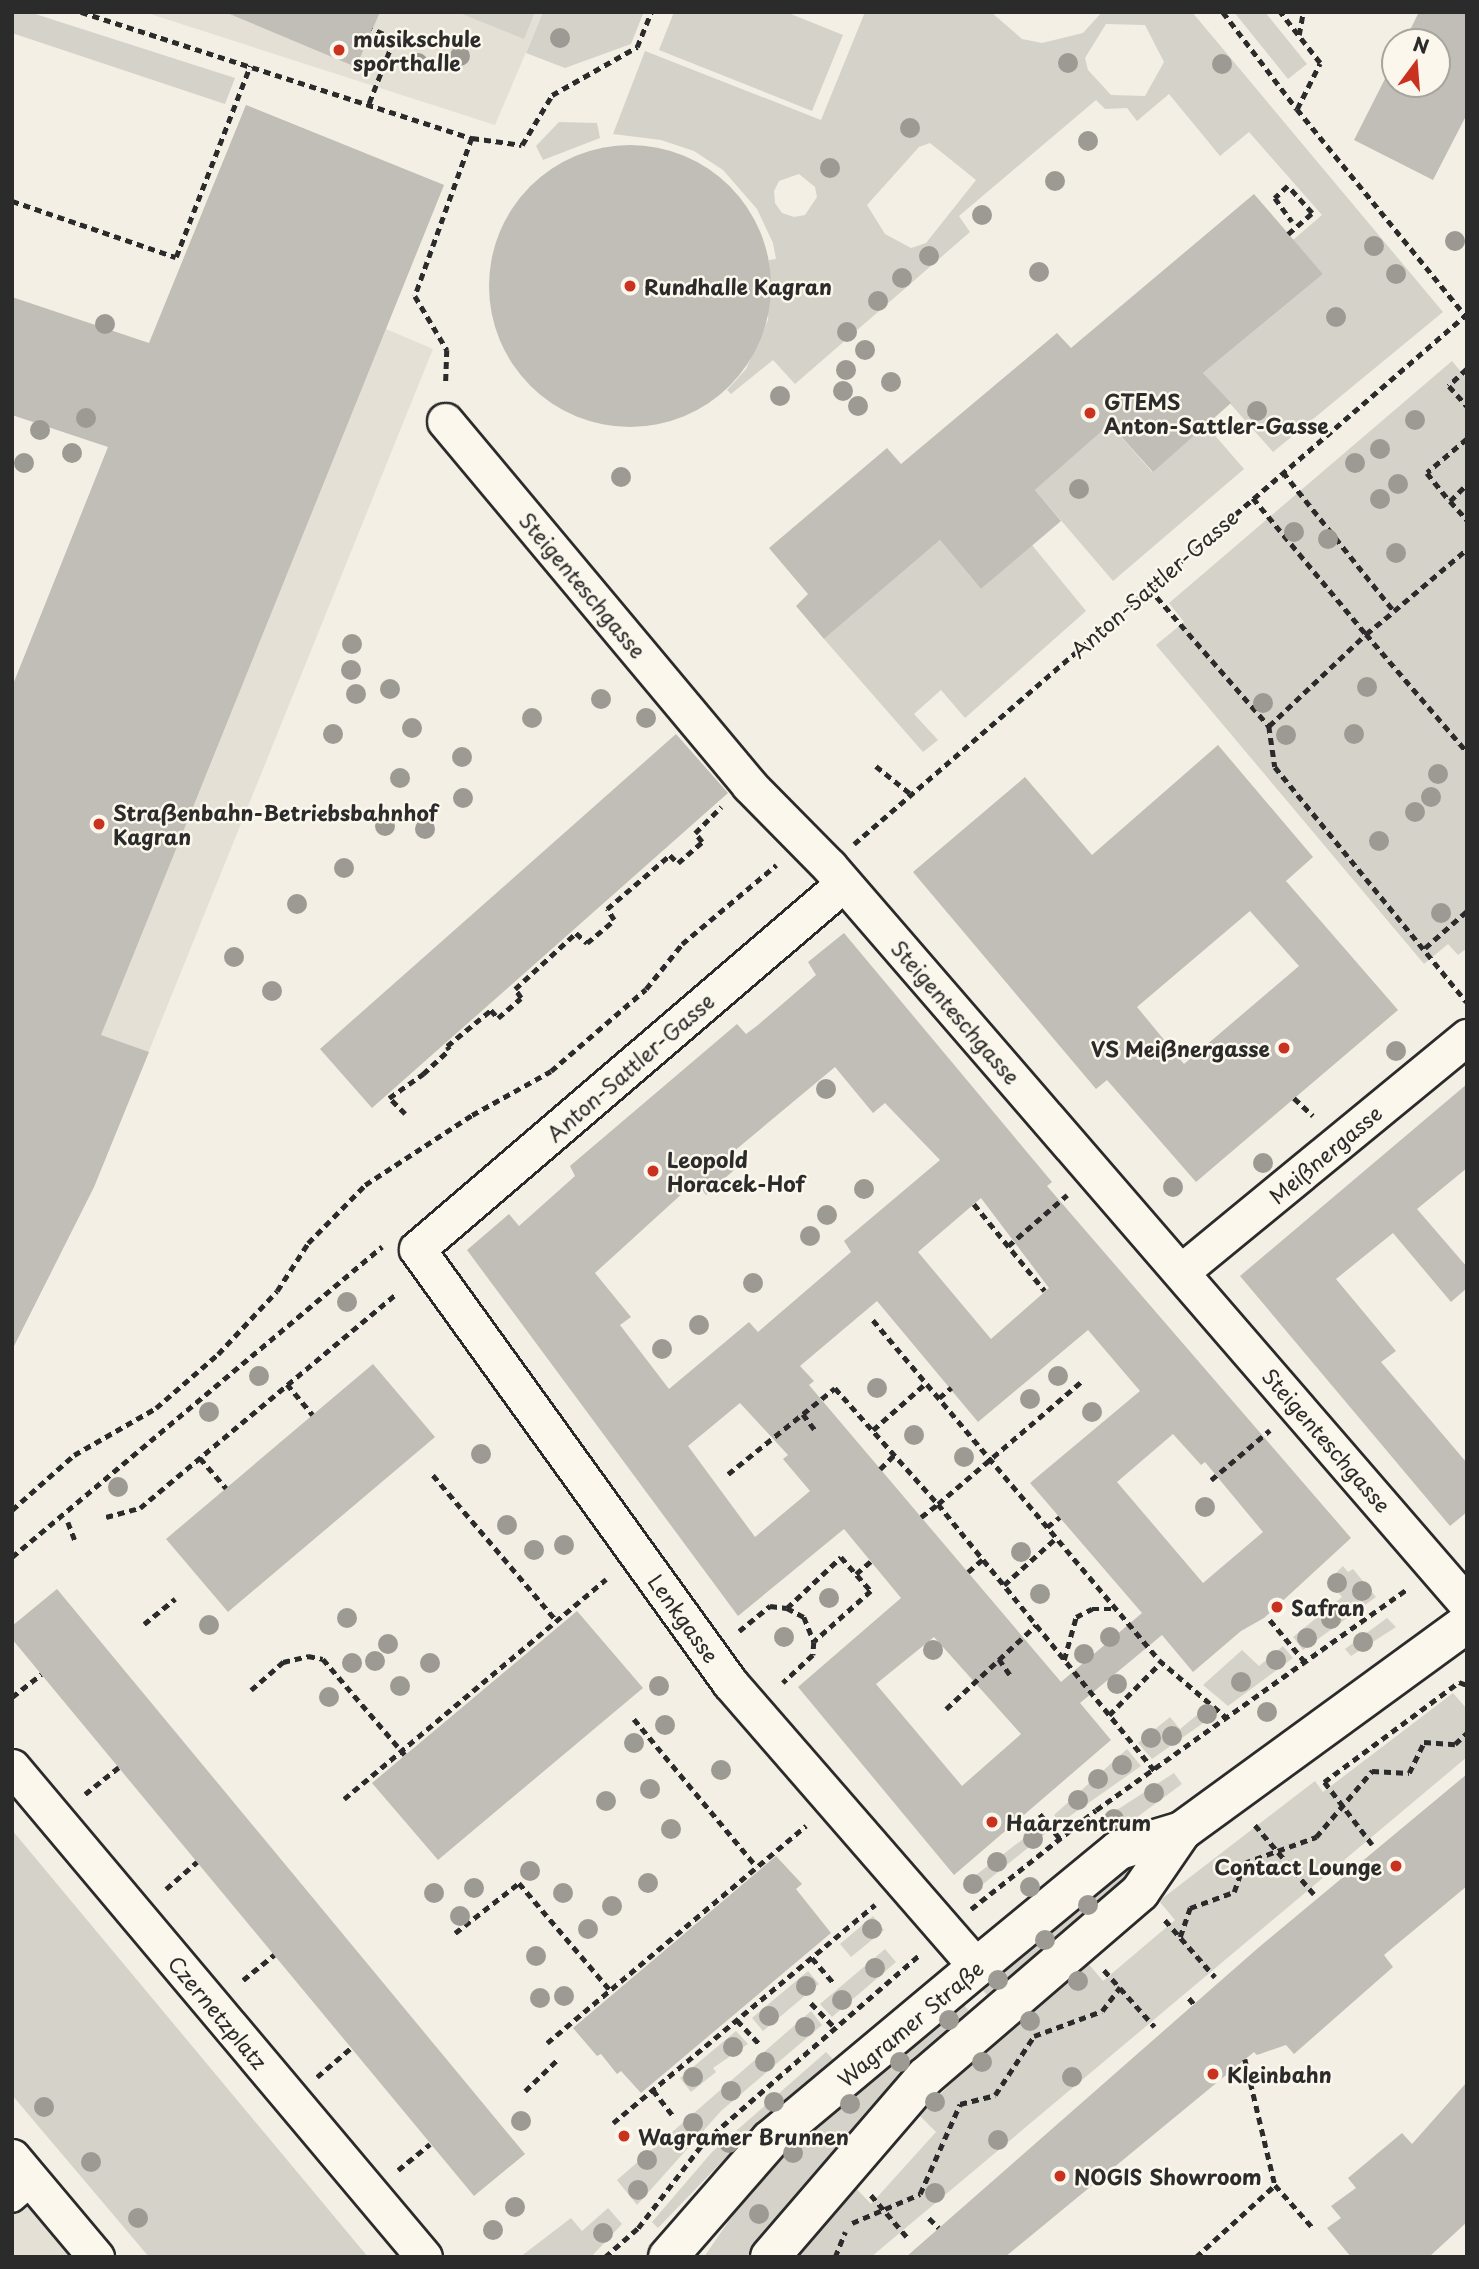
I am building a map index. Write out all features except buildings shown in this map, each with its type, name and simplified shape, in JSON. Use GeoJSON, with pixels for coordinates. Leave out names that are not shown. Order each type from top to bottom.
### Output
{"type":"FeatureCollection","features":[{"type":"Feature","properties":{"kind":"main road","name":"Wagramer Straße"},"geometry":{"type":"LineString","coordinates":[[770,2257],[925,2077],[1140,1892],[1182,1831],[1467,1623]]}},
{"type":"Feature","properties":{"kind":"main road","name":"Wagramer Straße"},"geometry":{"type":"LineString","coordinates":[[668,2257],[770,2140],[977,1967],[1119,1850],[1182,1831]]}},
{"type":"Feature","properties":{"kind":"street","name":"Steigenteschgasse"},"geometry":{"type":"LineString","coordinates":[[445,421],[749,785],[844,884],[1182,1271],[1467,1604]]}},
{"type":"Feature","properties":{"kind":"street","name":"Anton-Sattler-Gasse"},"geometry":{"type":"LineString","coordinates":[[417,1249],[844,884]]}},
{"type":"Feature","properties":{"kind":"street","name":"Meißnergasse"},"geometry":{"type":"LineString","coordinates":[[1182,1271],[1467,1037]]}},
{"type":"Feature","properties":{"kind":"street","name":"Lenkgasse"},"geometry":{"type":"LineString","coordinates":[[417,1249],[730,1683],[977,1967]]}},
{"type":"Feature","properties":{"kind":"street","name":"Czernetzplatz"},"geometry":{"type":"LineString","coordinates":[[12,1768],[424,2257]]}},
{"type":"Feature","properties":{"kind":"street"},"geometry":{"type":"LineString","coordinates":[[19,2179],[96,2257]]}},
{"type":"Feature","properties":{"kind":"path"},"geometry":{"type":"LineString","coordinates":[[81,12],[472,138],[522,145],[552,95],[637,47],[651,12]]}},
{"type":"Feature","properties":{"kind":"path"},"geometry":{"type":"LineString","coordinates":[[1223,12],[1297,108],[1466,315]]}},
{"type":"Feature","properties":{"kind":"path"},"geometry":{"type":"LineString","coordinates":[[1280,12],[1320,63],[1297,108]]}},
{"type":"Feature","properties":{"kind":"path"},"geometry":{"type":"LineString","coordinates":[[1299,35],[1303,12]]}},
{"type":"Feature","properties":{"kind":"path"},"geometry":{"type":"LineString","coordinates":[[369,103],[394,39],[372,29]]}},
{"type":"Feature","properties":{"kind":"path"},"geometry":{"type":"LineString","coordinates":[[12,201],[176,257],[250,66]]}},
{"type":"Feature","properties":{"kind":"path"},"geometry":{"type":"LineString","coordinates":[[445,421],[447,350],[415,296],[472,138]]}},
{"type":"Feature","properties":{"kind":"path"},"geometry":{"type":"LineString","coordinates":[[1288,234],[1312,213],[1288,186],[1275,198],[1292,221]]}},
{"type":"Feature","properties":{"kind":"path","name":"Anton-Sattler-Gasse"},"geometry":{"type":"LineString","coordinates":[[851,846],[1466,315]]}},
{"type":"Feature","properties":{"kind":"path"},"geometry":{"type":"LineString","coordinates":[[1467,369],[1449,386],[1467,406]]}},
{"type":"Feature","properties":{"kind":"path"},"geometry":{"type":"LineString","coordinates":[[1467,439],[1427,473],[1467,520]]}},
{"type":"Feature","properties":{"kind":"path"},"geometry":{"type":"LineString","coordinates":[[1283,472],[1394,611]]}},
{"type":"Feature","properties":{"kind":"path"},"geometry":{"type":"LineString","coordinates":[[1450,501],[1467,484]]}},
{"type":"Feature","properties":{"kind":"path"},"geometry":{"type":"LineString","coordinates":[[1253,498],[1467,752]]}},
{"type":"Feature","properties":{"kind":"path"},"geometry":{"type":"LineString","coordinates":[[1269,726],[1366,634],[1467,549]]}},
{"type":"Feature","properties":{"kind":"path"},"geometry":{"type":"LineString","coordinates":[[1149,588],[1269,726],[1275,767],[1467,1002]]}},
{"type":"Feature","properties":{"kind":"path"},"geometry":{"type":"LineString","coordinates":[[876,766],[911,794]]}},
{"type":"Feature","properties":{"kind":"path"},"geometry":{"type":"LineString","coordinates":[[405,1114],[389,1098],[424,1074],[449,1050],[447,1046],[491,1010],[498,1018],[521,998],[515,989],[576,933],[587,943],[614,920],[607,909],[670,855],[678,863],[702,842],[695,833],[726,803]]}},
{"type":"Feature","properties":{"kind":"path"},"geometry":{"type":"LineString","coordinates":[[12,1510],[74,1455],[156,1408],[218,1354],[277,1291],[308,1243],[365,1185],[472,1115],[551,1071],[646,989],[682,944],[785,858]]}},
{"type":"Feature","properties":{"kind":"path"},"geometry":{"type":"LineString","coordinates":[[1425,948],[1467,911]]}},
{"type":"Feature","properties":{"kind":"path"},"geometry":{"type":"LineString","coordinates":[[1294,1098],[1316,1119]]}},
{"type":"Feature","properties":{"kind":"path"},"geometry":{"type":"LineString","coordinates":[[1008,1246],[1070,1192]]}},
{"type":"Feature","properties":{"kind":"path"},"geometry":{"type":"LineString","coordinates":[[974,1205],[1045,1292]]}},
{"type":"Feature","properties":{"kind":"path"},"geometry":{"type":"LineString","coordinates":[[106,1517],[140,1508],[397,1293]]}},
{"type":"Feature","properties":{"kind":"path"},"geometry":{"type":"LineString","coordinates":[[873,1320],[1161,1662],[1227,1718]]}},
{"type":"Feature","properties":{"kind":"path"},"geometry":{"type":"LineString","coordinates":[[921,1517],[1082,1381]]}},
{"type":"Feature","properties":{"kind":"path"},"geometry":{"type":"LineString","coordinates":[[873,1430],[926,1382]]}},
{"type":"Feature","properties":{"kind":"path"},"geometry":{"type":"LineString","coordinates":[[287,1384],[313,1415]]}},
{"type":"Feature","properties":{"kind":"path"},"geometry":{"type":"LineString","coordinates":[[728,1474],[835,1388],[938,1504],[1156,1771]]}},
{"type":"Feature","properties":{"kind":"path"},"geometry":{"type":"LineString","coordinates":[[939,1398],[951,1388]]}},
{"type":"Feature","properties":{"kind":"path"},"geometry":{"type":"LineString","coordinates":[[803,1414],[816,1431]]}},
{"type":"Feature","properties":{"kind":"path"},"geometry":{"type":"LineString","coordinates":[[1211,1480],[1271,1430]]}},
{"type":"Feature","properties":{"kind":"path"},"geometry":{"type":"LineString","coordinates":[[880,1469],[894,1455]]}},
{"type":"Feature","properties":{"kind":"path"},"geometry":{"type":"LineString","coordinates":[[200,1458],[226,1488]]}},
{"type":"Feature","properties":{"kind":"path"},"geometry":{"type":"LineString","coordinates":[[433,1475],[556,1620]]}},
{"type":"Feature","properties":{"kind":"path"},"geometry":{"type":"LineString","coordinates":[[1047,1527],[1060,1517]]}},
{"type":"Feature","properties":{"kind":"path"},"geometry":{"type":"LineString","coordinates":[[68,1522],[75,1540]]}},
{"type":"Feature","properties":{"kind":"path"},"geometry":{"type":"LineString","coordinates":[[1004,1585],[1056,1538]]}},
{"type":"Feature","properties":{"kind":"path"},"geometry":{"type":"LineString","coordinates":[[787,1608],[841,1557],[871,1591],[814,1642]]}},
{"type":"Feature","properties":{"kind":"path"},"geometry":{"type":"LineString","coordinates":[[968,1572],[983,1559]]}},
{"type":"Feature","properties":{"kind":"path"},"geometry":{"type":"LineString","coordinates":[[856,1574],[871,1561]]}},
{"type":"Feature","properties":{"kind":"path"},"geometry":{"type":"LineString","coordinates":[[344,1799],[403,1753],[606,1578]]}},
{"type":"Feature","properties":{"kind":"path"},"geometry":{"type":"LineString","coordinates":[[966,1914],[1060,1839],[1396,1597]]}},
{"type":"Feature","properties":{"kind":"path"},"geometry":{"type":"LineString","coordinates":[[144,1624],[176,1599]]}},
{"type":"Feature","properties":{"kind":"path"},"geometry":{"type":"LineString","coordinates":[[739,1631],[769,1606],[787,1608],[804,1618],[814,1642],[813,1655],[783,1683]]}},
{"type":"Feature","properties":{"kind":"path"},"geometry":{"type":"LineString","coordinates":[[1064,1660],[1076,1618],[1092,1609],[1116,1609]]}},
{"type":"Feature","properties":{"kind":"path"},"geometry":{"type":"LineString","coordinates":[[1270,1620],[1305,1662]]}},
{"type":"Feature","properties":{"kind":"path"},"geometry":{"type":"LineString","coordinates":[[946,1709],[1036,1625]]}},
{"type":"Feature","properties":{"kind":"path"},"geometry":{"type":"LineString","coordinates":[[536,1637],[540,1642]]}},
{"type":"Feature","properties":{"kind":"path"},"geometry":{"type":"LineString","coordinates":[[251,1690],[283,1662],[308,1656],[323,1659],[403,1753]]}},
{"type":"Feature","properties":{"kind":"path"},"geometry":{"type":"LineString","coordinates":[[999,1660],[1010,1675]]}},
{"type":"Feature","properties":{"kind":"path"},"geometry":{"type":"LineString","coordinates":[[1109,1715],[1161,1662]]}},
{"type":"Feature","properties":{"kind":"path"},"geometry":{"type":"LineString","coordinates":[[12,1697],[41,1674]]}},
{"type":"Feature","properties":{"kind":"path"},"geometry":{"type":"LineString","coordinates":[[1372,1845],[1324,1782],[1459,1682],[1467,1685]]}},
{"type":"Feature","properties":{"kind":"path"},"geometry":{"type":"LineString","coordinates":[[634,1719],[757,1867]]}},
{"type":"Feature","properties":{"kind":"path"},"geometry":{"type":"LineString","coordinates":[[1180,1937],[1190,1908],[1234,1892],[1244,1863],[1316,1837],[1372,1771],[1409,1773],[1424,1742],[1455,1744],[1467,1733]]}},
{"type":"Feature","properties":{"kind":"path"},"geometry":{"type":"LineString","coordinates":[[85,1794],[119,1768]]}},
{"type":"Feature","properties":{"kind":"path"},"geometry":{"type":"LineString","coordinates":[[1040,1814],[1060,1839]]}},
{"type":"Feature","properties":{"kind":"path"},"geometry":{"type":"LineString","coordinates":[[547,2043],[738,1886],[807,1825]]}},
{"type":"Feature","properties":{"kind":"path"},"geometry":{"type":"LineString","coordinates":[[1255,1825],[1314,1894]]}},
{"type":"Feature","properties":{"kind":"path"},"geometry":{"type":"LineString","coordinates":[[166,1889],[197,1862]]}},
{"type":"Feature","properties":{"kind":"path"},"geometry":{"type":"LineString","coordinates":[[456,1933],[519,1883],[609,1993]]}},
{"type":"Feature","properties":{"kind":"path"},"geometry":{"type":"LineString","coordinates":[[1140,1892],[1215,1977]]}},
{"type":"Feature","properties":{"kind":"path"},"geometry":{"type":"LineString","coordinates":[[613,2123],[875,1905]]}},
{"type":"Feature","properties":{"kind":"path"},"geometry":{"type":"LineString","coordinates":[[1081,1944],[1155,2027]]}},
{"type":"Feature","properties":{"kind":"path"},"geometry":{"type":"LineString","coordinates":[[243,1980],[274,1955]]}},
{"type":"Feature","properties":{"kind":"path"},"geometry":{"type":"LineString","coordinates":[[812,1958],[834,1983]]}},
{"type":"Feature","properties":{"kind":"path"},"geometry":{"type":"LineString","coordinates":[[835,2257],[848,2224],[920,2194],[960,2104],[995,2095],[1034,2036],[1102,2011],[1120,1987]]}},
{"type":"Feature","properties":{"kind":"path"},"geometry":{"type":"LineString","coordinates":[[1189,1998],[1194,2004]]}},
{"type":"Feature","properties":{"kind":"path"},"geometry":{"type":"LineString","coordinates":[[811,2003],[835,2028]]}},
{"type":"Feature","properties":{"kind":"path"},"geometry":{"type":"LineString","coordinates":[[737,2020],[760,2045]]}},
{"type":"Feature","properties":{"kind":"path"},"geometry":{"type":"LineString","coordinates":[[317,2077],[351,2048]]}},
{"type":"Feature","properties":{"kind":"path"},"geometry":{"type":"LineString","coordinates":[[525,2091],[559,2058]]}},
{"type":"Feature","properties":{"kind":"path"},"geometry":{"type":"LineString","coordinates":[[1245,2059],[1275,2185],[1312,2228]]}},
{"type":"Feature","properties":{"kind":"path"},"geometry":{"type":"LineString","coordinates":[[653,2090],[674,2117]]}},
{"type":"Feature","properties":{"kind":"path"},"geometry":{"type":"LineString","coordinates":[[396,2172],[430,2144]]}},
{"type":"Feature","properties":{"kind":"path"},"geometry":{"type":"LineString","coordinates":[[848,2169],[907,2236]]}},
{"type":"Feature","properties":{"kind":"path"},"geometry":{"type":"LineString","coordinates":[[1196,2257],[1275,2185]]}},
{"type":"Feature","properties":{"kind":"path"},"geometry":{"type":"LineString","coordinates":[[929,2218],[939,2228]]}},
{"type":"Feature","properties":{"kind":"shaded area"},"geometry":{"type":"Polygon","coordinates":[[[12,12],[29,12],[235,78],[225,104],[12,33],[12,12]]]}},
{"type":"Feature","properties":{"kind":"shaded area"},"geometry":{"type":"Polygon","coordinates":[[[144,12],[543,12],[495,125],[144,12]]]}},
{"type":"Feature","properties":{"kind":"shaded area"},"geometry":{"type":"Polygon","coordinates":[[[457,12],[535,12],[524,39],[457,12]]]}},
{"type":"Feature","properties":{"kind":"shaded area"},"geometry":{"type":"Polygon","coordinates":[[[543,12],[643,14],[631,44],[565,68],[526,53],[543,12]]]}},
{"type":"Feature","properties":{"kind":"shaded area"},"geometry":{"type":"Polygon","coordinates":[[[674,12],[786,12],[843,35],[812,111],[659,50],[674,12]]]}},
{"type":"Feature","properties":{"kind":"shaded area"},"geometry":{"type":"Polygon","coordinates":[[[865,12],[991,12],[1022,39],[1042,43],[1083,33],[1102,12],[1192,12],[1443,312],[1273,452],[1203,373],[1323,274],[1293,240],[1322,215],[1249,132],[1220,156],[1169,94],[1137,121],[1127,108],[1105,109],[1096,100],[959,216],[970,232],[795,384],[773,360],[731,394],[727,390],[746,369],[768,320],[769,260],[776,259],[773,243],[757,209],[723,170],[694,151],[661,140],[613,134],[645,51],[821,120],[865,12]],[[1106,24],[1085,58],[1088,70],[1111,95],[1145,96],[1164,62],[1145,25],[1106,24]],[[930,143],[919,147],[867,205],[885,234],[911,248],[926,243],[976,180],[930,143]],[[799,174],[779,181],[774,191],[775,203],[782,213],[794,217],[805,215],[817,197],[815,187],[799,174]]]}},
{"type":"Feature","properties":{"kind":"shaded area"},"geometry":{"type":"Polygon","coordinates":[[[1234,12],[1265,12],[1307,64],[1288,79],[1234,12]]]}},
{"type":"Feature","properties":{"kind":"shaded area","name":"Straßenbahn-Betriebsbahnhof Kagran"},"geometry":{"type":"Polygon","coordinates":[[[246,105],[444,185],[386,329],[433,349],[94,1187],[12,1350],[12,687],[246,105]]]}},
{"type":"Feature","properties":{"kind":"shaded area"},"geometry":{"type":"Polygon","coordinates":[[[559,122],[597,123],[600,138],[543,160],[536,146],[559,122]]]}},
{"type":"Feature","properties":{"kind":"shaded area"},"geometry":{"type":"Polygon","coordinates":[[[1452,361],[1467,379],[1467,948],[1458,955],[1448,944],[1424,964],[1156,645],[1184,622],[1169,603],[1452,361]]]}},
{"type":"Feature","properties":{"kind":"shaded area"},"geometry":{"type":"Polygon","coordinates":[[[1110,424],[1152,472],[1206,425],[1244,469],[1113,581],[1035,490],[1110,424]]]}},
{"type":"Feature","properties":{"kind":"shaded area"},"geometry":{"type":"Polygon","coordinates":[[[940,540],[981,589],[1032,545],[1086,611],[965,718],[941,690],[914,714],[938,740],[923,752],[824,639],[940,540]]]}},
{"type":"Feature","properties":{"kind":"shaded area"},"geometry":{"type":"Polygon","coordinates":[[[1343,1566],[1348,1572],[1353,1569],[1376,1597],[1303,1650],[1293,1637],[1342,1597],[1328,1581],[1343,1566]]]}},
{"type":"Feature","properties":{"kind":"shaded area"},"geometry":{"type":"Polygon","coordinates":[[[1387,1618],[1396,1627],[1351,1656],[1345,1649],[1387,1618]]]}},
{"type":"Feature","properties":{"kind":"shaded area"},"geometry":{"type":"Polygon","coordinates":[[[1283,1646],[1293,1658],[1228,1706],[1203,1685],[1242,1650],[1259,1666],[1283,1646]]]}},
{"type":"Feature","properties":{"kind":"shaded area"},"geometry":{"type":"Polygon","coordinates":[[[1453,1693],[1467,1709],[1467,1757],[871,2257],[796,2257],[853,2185],[871,2204],[936,2132],[919,2115],[1005,2031],[1087,1962],[1103,1981],[1175,1920],[1159,1901],[1315,1781],[1323,1792],[1453,1693]]]}},
{"type":"Feature","properties":{"kind":"shaded area"},"geometry":{"type":"Polygon","coordinates":[[[1208,1706],[1216,1714],[1152,1759],[1138,1743],[1170,1717],[1180,1729],[1208,1706]]]}},
{"type":"Feature","properties":{"kind":"shaded area"},"geometry":{"type":"Polygon","coordinates":[[[1127,1749],[1141,1766],[1060,1823],[1054,1815],[1127,1749]]]}},
{"type":"Feature","properties":{"kind":"shaded area"},"geometry":{"type":"Polygon","coordinates":[[[1174,1773],[1182,1784],[1121,1829],[1113,1828],[1106,1817],[1174,1773]]]}},
{"type":"Feature","properties":{"kind":"shaded area"},"geometry":{"type":"Polygon","coordinates":[[[1040,1826],[1046,1833],[971,1894],[963,1885],[1040,1826]]]}},
{"type":"Feature","properties":{"kind":"shaded area"},"geometry":{"type":"Polygon","coordinates":[[[12,1830],[368,2257],[149,2257],[12,2095],[12,1830]]]}},
{"type":"Feature","properties":{"kind":"shaded area"},"geometry":{"type":"Polygon","coordinates":[[[1136,1863],[1140,1869],[988,1996],[979,1986],[1136,1863]]]}},
{"type":"Feature","properties":{"kind":"shaded area"},"geometry":{"type":"Polygon","coordinates":[[[873,1916],[884,1930],[851,1957],[840,1944],[873,1916]]]}},
{"type":"Feature","properties":{"kind":"shaded area"},"geometry":{"type":"Polygon","coordinates":[[[885,1949],[896,1962],[832,2017],[820,2004],[885,1949]]]}},
{"type":"Feature","properties":{"kind":"shaded area"},"geometry":{"type":"Polygon","coordinates":[[[808,1971],[819,1984],[763,2031],[752,2018],[808,1971]]]}},
{"type":"Feature","properties":{"kind":"shaded area"},"geometry":{"type":"Polygon","coordinates":[[[961,2002],[970,2012],[862,2119],[747,2257],[704,2257],[750,2190],[786,2150],[961,2002]]]}},
{"type":"Feature","properties":{"kind":"shaded area"},"geometry":{"type":"Polygon","coordinates":[[[811,2011],[822,2025],[721,2111],[637,2205],[617,2180],[811,2011]]]}},
{"type":"Feature","properties":{"kind":"shaded area"},"geometry":{"type":"Polygon","coordinates":[[[736,2031],[748,2044],[713,2068],[716,2072],[691,2092],[680,2078],[736,2031]]]}},
{"type":"Feature","properties":{"kind":"shaded area"},"geometry":{"type":"Polygon","coordinates":[[[826,2052],[836,2062],[737,2146],[658,2228],[652,2222],[712,2152],[826,2052]]]}},
{"type":"Feature","properties":{"kind":"shaded area"},"geometry":{"type":"Polygon","coordinates":[[[12,2176],[77,2257],[12,2257],[12,2176]]]}},
{"type":"Feature","properties":{"kind":"shaded area"},"geometry":{"type":"Polygon","coordinates":[[[608,2208],[622,2224],[591,2257],[520,2257],[571,2218],[582,2231],[608,2208]]]}},
{"type":"Feature","properties":{"kind":"place","name":"musikschule sporthalle"},"geometry":{"type":"Point","coordinates":[339,50]}},
{"type":"Feature","properties":{"kind":"place","name":"Rundhalle Kagran"},"geometry":{"type":"Point","coordinates":[630,286]}},
{"type":"Feature","properties":{"kind":"place","name":"GTEMS Anton-Sattler-Gasse"},"geometry":{"type":"Point","coordinates":[1090,413]}},
{"type":"Feature","properties":{"kind":"place","name":"Straßenbahn-Betriebsbahnhof Kagran"},"geometry":{"type":"Point","coordinates":[99,824]}},
{"type":"Feature","properties":{"kind":"place","name":"VS Meißnergasse"},"geometry":{"type":"Point","coordinates":[1284,1048]}},
{"type":"Feature","properties":{"kind":"place","name":"Leopold Horacek-Hof"},"geometry":{"type":"Point","coordinates":[653,1171]}},
{"type":"Feature","properties":{"kind":"place","name":"Safran"},"geometry":{"type":"Point","coordinates":[1277,1607]}},
{"type":"Feature","properties":{"kind":"place","name":"Haarzentrum"},"geometry":{"type":"Point","coordinates":[992,1822]}},
{"type":"Feature","properties":{"kind":"place","name":"Contact Lounge"},"geometry":{"type":"Point","coordinates":[1396,1866]}},
{"type":"Feature","properties":{"kind":"place","name":"Kleinbahn"},"geometry":{"type":"Point","coordinates":[1213,2074]}},
{"type":"Feature","properties":{"kind":"place","name":"Wagramer Brunnen"},"geometry":{"type":"Point","coordinates":[624,2136]}},
{"type":"Feature","properties":{"kind":"place","name":"NOGIS Showroom"},"geometry":{"type":"Point","coordinates":[1060,2176]}}]}
